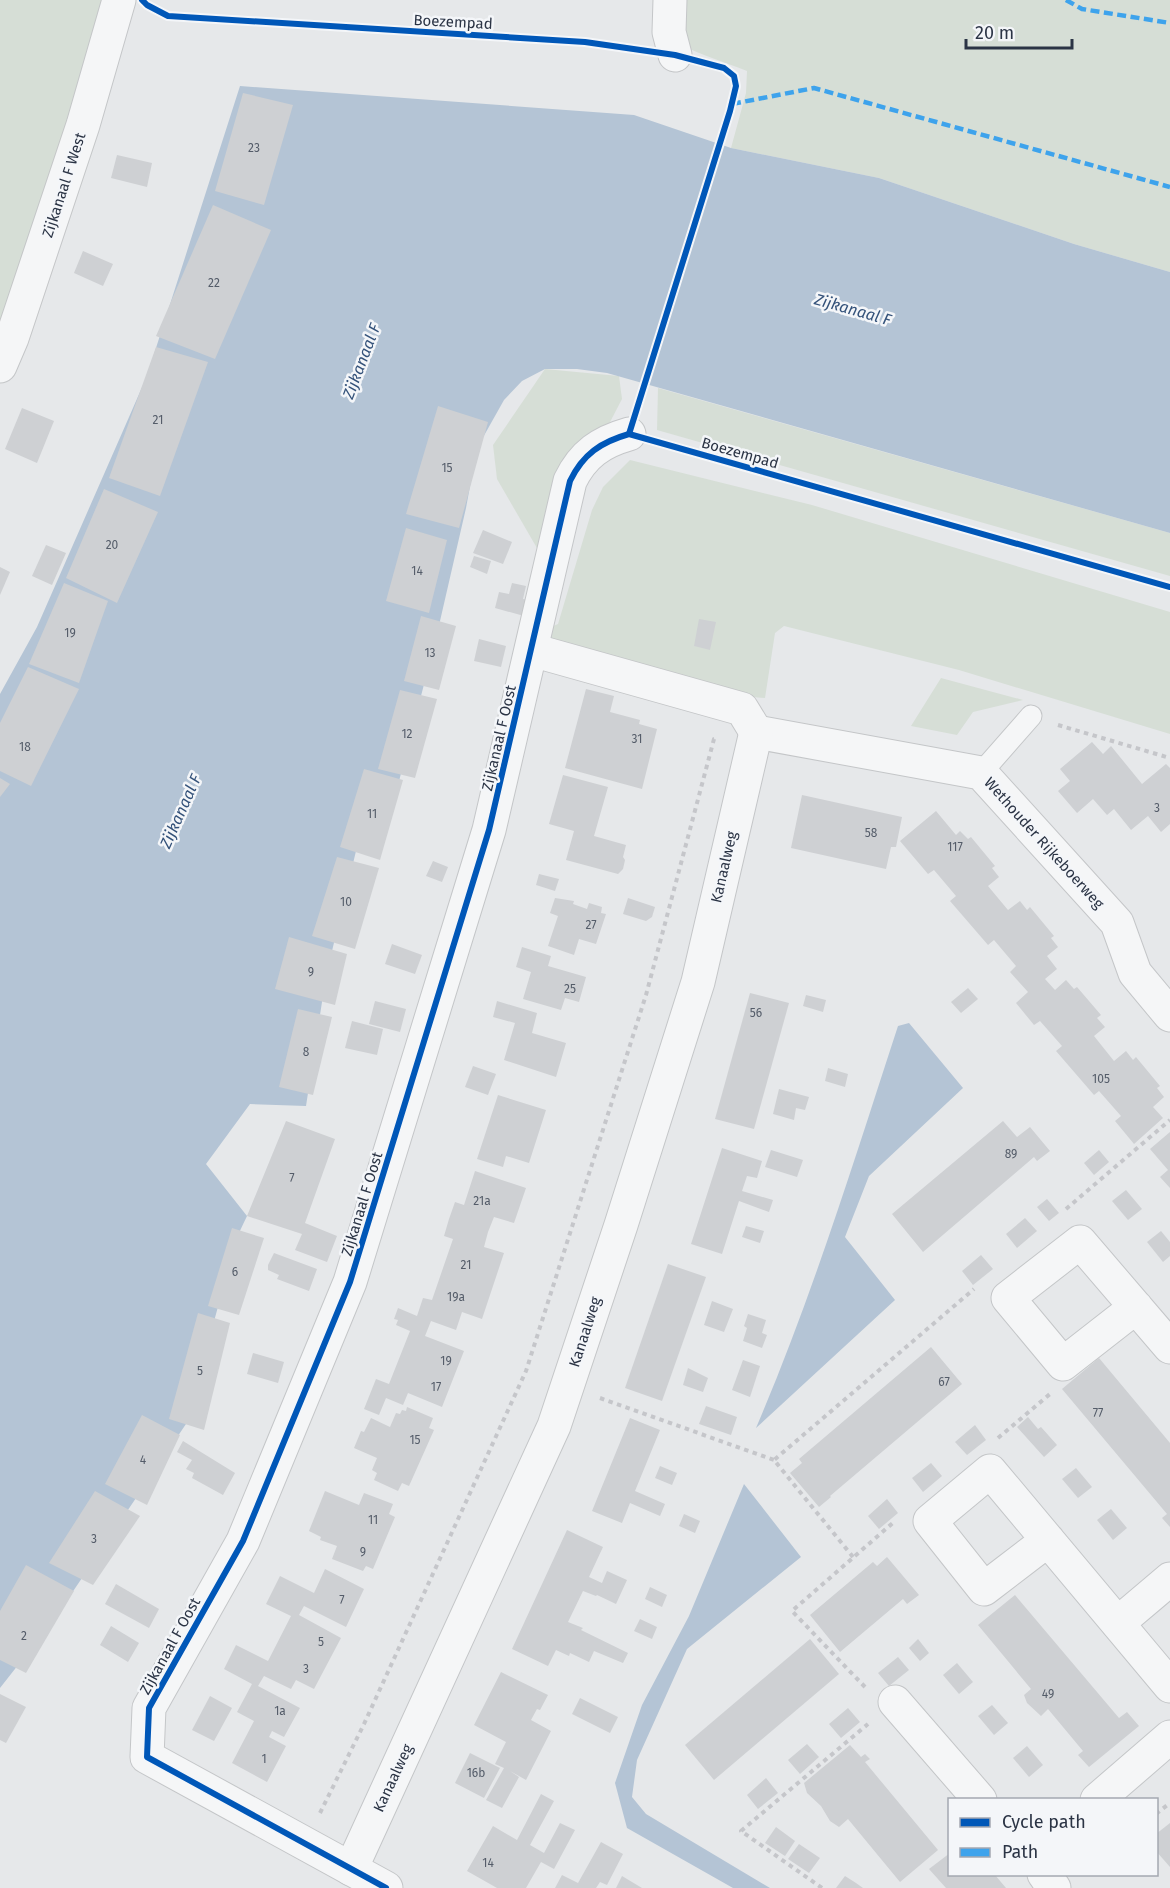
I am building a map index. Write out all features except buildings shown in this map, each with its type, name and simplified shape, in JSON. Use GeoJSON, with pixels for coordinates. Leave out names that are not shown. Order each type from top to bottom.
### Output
{"type":"FeatureCollection","features":[{"type":"Feature","properties":{"kind":"street","name":"Zijkanaal F West"},"geometry":{"type":"LineString","coordinates":[[0,366],[12,338],[84,125],[119,0]]}},
{"type":"Feature","properties":{"kind":"street"},"geometry":{"type":"LineString","coordinates":[[670,0],[669,32],[675,55]]}},
{"type":"Feature","properties":{"kind":"street","name":"Zijkanaal F Oost"},"geometry":{"type":"LineString","coordinates":[[351,1869],[147,1757],[150,1708],[243,1541],[350,1282],[489,830],[570,481],[578,464],[593,451],[609,439],[629,434]]}},
{"type":"Feature","properties":{"kind":"street"},"geometry":{"type":"LineString","coordinates":[[532,650],[742,709],[756,732]]}},
{"type":"Feature","properties":{"kind":"street","name":"Wethouder Rijkeboerweg"},"geometry":{"type":"LineString","coordinates":[[756,732],[981,773],[1117,923],[1135,973],[1170,1015]]}},
{"type":"Feature","properties":{"kind":"street","name":"Kanaalweg"},"geometry":{"type":"LineString","coordinates":[[351,1869],[554,1426],[698,982],[756,732]]}},
{"type":"Feature","properties":{"kind":"street"},"geometry":{"type":"LineString","coordinates":[[1136,1307],[1063,1364],[1008,1298],[1080,1242],[1136,1307],[1170,1347]]}},
{"type":"Feature","properties":{"kind":"street"},"geometry":{"type":"LineString","coordinates":[[1048,1540],[984,1589],[930,1521],[990,1471],[1118,1623],[1170,1686]]}},
{"type":"Feature","properties":{"kind":"street"},"geometry":{"type":"LineString","coordinates":[[1118,1623],[1170,1579]]}},
{"type":"Feature","properties":{"kind":"street"},"geometry":{"type":"LineString","coordinates":[[881,1704],[978,1798]]}},
{"type":"Feature","properties":{"kind":"street"},"geometry":{"type":"LineString","coordinates":[[1099,1798],[1170,1737]]}},
{"type":"Feature","properties":{"kind":"street"},"geometry":{"type":"LineString","coordinates":[[351,1869],[386,1888]]}},
{"type":"Feature","properties":{"kind":"street"},"geometry":{"type":"LineString","coordinates":[[1045,1876],[1054,1888]]}},
{"type":"Feature","properties":{"kind":"lane"},"geometry":{"type":"LineString","coordinates":[[981,773],[1031,716]]}},
{"type":"Feature","properties":{"kind":"path"},"geometry":{"type":"LineString","coordinates":[[1031,716],[1170,758]]}},
{"type":"Feature","properties":{"kind":"path"},"geometry":{"type":"LineString","coordinates":[[318,1817],[364,1724],[526,1371],[646,995],[714,739],[756,732]]}},
{"type":"Feature","properties":{"kind":"path"},"geometry":{"type":"LineString","coordinates":[[1062,1213],[1170,1120]]}},
{"type":"Feature","properties":{"kind":"path"},"geometry":{"type":"LineString","coordinates":[[774,1460],[981,1282]]}},
{"type":"Feature","properties":{"kind":"path"},"geometry":{"type":"LineString","coordinates":[[990,1471],[993,1443],[1064,1383],[1063,1364]]}},
{"type":"Feature","properties":{"kind":"path"},"geometry":{"type":"LineString","coordinates":[[567,1386],[774,1460],[853,1557]]}},
{"type":"Feature","properties":{"kind":"path"},"geometry":{"type":"LineString","coordinates":[[822,1888],[741,1832],[881,1704],[792,1611],[905,1513],[931,1523]]}},
{"type":"Feature","properties":{"kind":"path"},"geometry":{"type":"LineString","coordinates":[[1158,1813],[1170,1803]]}},
{"type":"Feature","properties":{"kind":"shaded area"},"geometry":{"type":"Polygon","coordinates":[[[0,0],[109,0],[0,337],[0,0]]]}},
{"type":"Feature","properties":{"kind":"shaded area"},"geometry":{"type":"Polygon","coordinates":[[[675,0],[1170,0],[1170,272],[1074,244],[879,178],[731,148],[746,93],[747,71],[682,45],[675,0]]]}},
{"type":"Feature","properties":{"kind":"shaded area"},"geometry":{"type":"Polygon","coordinates":[[[545,369],[619,376],[622,399],[541,555],[497,479],[493,445],[545,369]]]}},
{"type":"Feature","properties":{"kind":"shaded area"},"geometry":{"type":"Polygon","coordinates":[[[658,388],[1170,533],[1170,576],[657,430],[658,388]]]}},
{"type":"Feature","properties":{"kind":"shaded area"},"geometry":{"type":"Polygon","coordinates":[[[630,460],[812,505],[1170,612],[1170,734],[959,670],[784,626],[775,633],[765,698],[728,695],[522,639],[558,624],[592,510],[603,487],[630,460]]]}},
{"type":"Feature","properties":{"kind":"shaded area"},"geometry":{"type":"Polygon","coordinates":[[[941,678],[1023,700],[973,712],[957,735],[911,726],[941,678]]]}},
{"type":"Feature","properties":{"kind":"water","name":"Zijkanaal F"},"geometry":{"type":"Polygon","coordinates":[[[240,86],[634,115],[731,148],[879,178],[1074,244],[1170,272],[1170,533],[607,373],[577,369],[545,369],[522,381],[504,400],[477,448],[466,508],[437,634],[398,785],[368,801],[326,976],[306,1106],[250,1104],[206,1164],[247,1216],[237,1237],[186,1424],[55,1618],[0,1688],[0,694],[37,627],[147,376],[240,86]]]}},
{"type":"Feature","properties":{"kind":"water"},"geometry":{"type":"Polygon","coordinates":[[[909,1023],[963,1088],[869,1176],[845,1237],[895,1300],[756,1428],[814,1279],[898,1026],[909,1023]]]}},
{"type":"Feature","properties":{"kind":"water"},"geometry":{"type":"Polygon","coordinates":[[[744,1484],[801,1557],[687,1649],[637,1760],[632,1797],[646,1814],[770,1888],[733,1888],[627,1828],[615,1783],[642,1705],[689,1616],[744,1484]]]}},
{"type":"Feature","properties":{"kind":"marked path"},"geometry":{"type":"LineString","coordinates":[[1066,0],[1082,9],[1170,23]]}},
{"type":"Feature","properties":{"kind":"marked path"},"geometry":{"type":"LineString","coordinates":[[732,104],[814,88],[1170,187]]}},
{"type":"Feature","properties":{"kind":"cycle path","name":"Boezempad"},"geometry":{"type":"LineString","coordinates":[[142,0],[168,16],[585,42],[675,55],[724,68],[734,76],[736,86],[730,111],[629,434]]}},
{"type":"Feature","properties":{"kind":"cycle path","name":"Boezempad"},"geometry":{"type":"LineString","coordinates":[[386,1888],[147,1757],[149,1708],[243,1541],[350,1282],[489,830],[570,481],[575,472],[587,456],[601,445],[629,434],[1170,587]]}}]}
